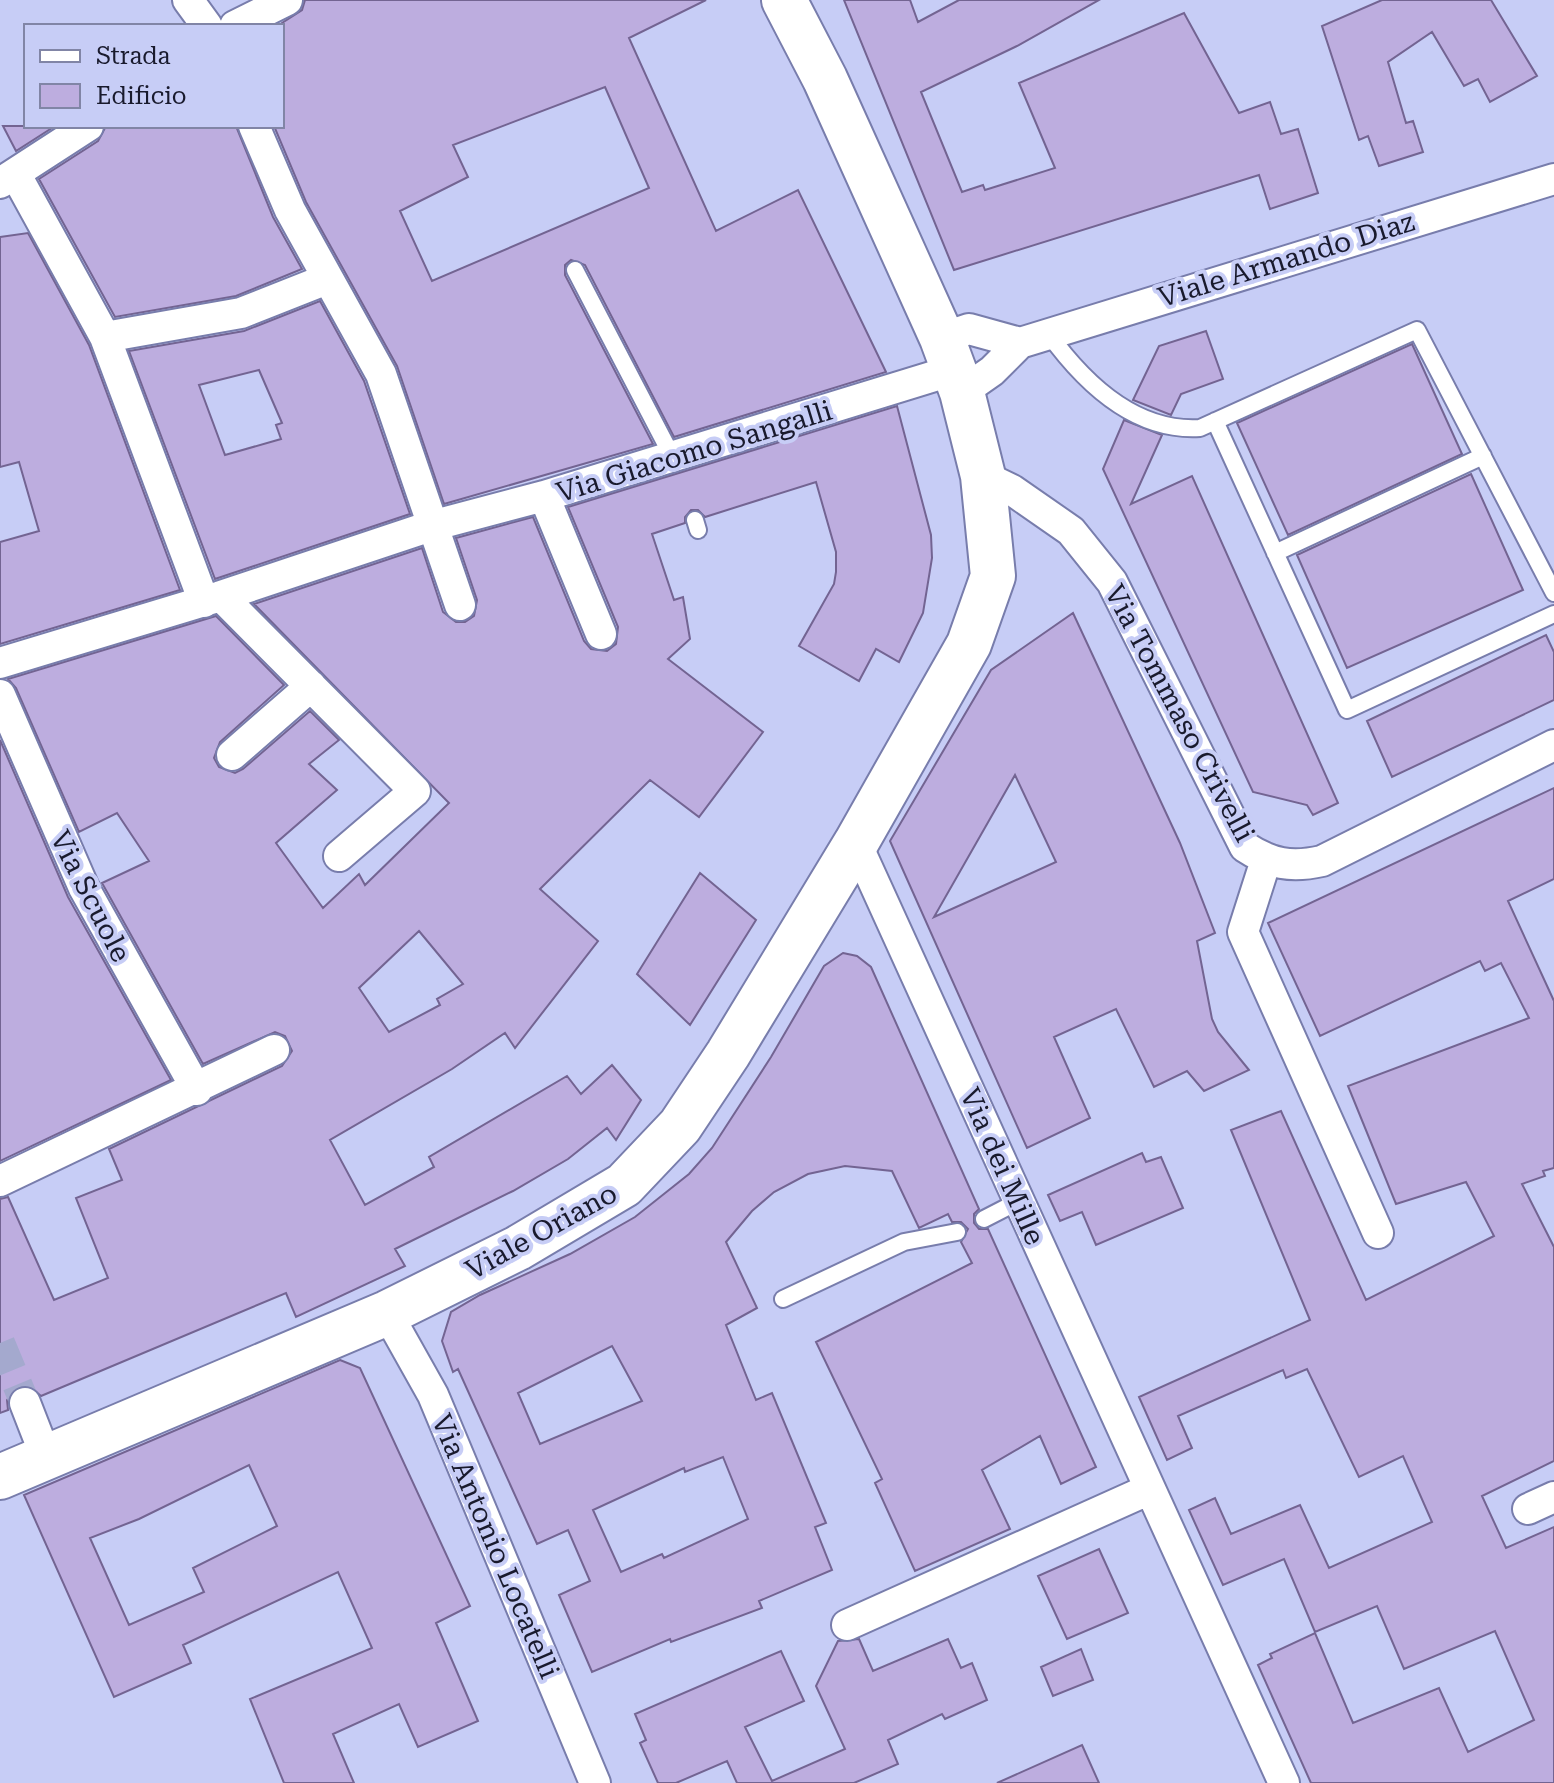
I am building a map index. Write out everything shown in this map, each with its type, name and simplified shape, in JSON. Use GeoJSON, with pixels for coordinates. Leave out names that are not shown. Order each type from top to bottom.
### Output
{"type":"FeatureCollection","features":[{"type":"Feature","properties":{"kind":"street"},"geometry":{"type":"LineString","coordinates":[[188,0],[206,24]]}},
{"type":"Feature","properties":{"kind":"street"},"geometry":{"type":"LineString","coordinates":[[239,24],[287,0]]}},
{"type":"Feature","properties":{"kind":"street"},"geometry":{"type":"LineString","coordinates":[[784,0],[825,79]]}},
{"type":"Feature","properties":{"kind":"street"},"geometry":{"type":"LineString","coordinates":[[808,0],[825,79]]}},
{"type":"Feature","properties":{"kind":"street","name":"Viale Oriano"},"geometry":{"type":"LineString","coordinates":[[0,1477],[387,1313],[518,1248],[624,1185],[680,1126],[728,1054],[856,843],[969,644],[993,576],[983,476],[953,367],[825,79]]}},
{"type":"Feature","properties":{"kind":"street"},"geometry":{"type":"LineString","coordinates":[[85,128],[8,179],[105,337],[212,599],[311,686],[415,791],[339,856]]}},
{"type":"Feature","properties":{"kind":"street"},"geometry":{"type":"LineString","coordinates":[[255,128],[290,210],[381,374],[460,605]]}},
{"type":"Feature","properties":{"kind":"street","name":"Viale Armando Diaz"},"geometry":{"type":"LineString","coordinates":[[953,367],[992,371],[1020,343],[1048,333],[1554,179]]}},
{"type":"Feature","properties":{"kind":"street"},"geometry":{"type":"LineString","coordinates":[[105,337],[241,313],[327,279]]}},
{"type":"Feature","properties":{"kind":"street"},"geometry":{"type":"LineString","coordinates":[[953,367],[969,329],[1020,343]]}},
{"type":"Feature","properties":{"kind":"street","name":"Via Giacomo Sangalli"},"geometry":{"type":"LineString","coordinates":[[0,663],[212,599],[431,526],[675,460],[953,367]]}},
{"type":"Feature","properties":{"kind":"street","name":"Via Tommaso Crivelli"},"geometry":{"type":"LineString","coordinates":[[983,476],[1012,490],[1071,531],[1112,582],[1245,847],[1266,860],[1296,867],[1322,861],[1554,745]]}},
{"type":"Feature","properties":{"kind":"street"},"geometry":{"type":"LineString","coordinates":[[544,496],[601,634]]}},
{"type":"Feature","properties":{"kind":"street"},"geometry":{"type":"LineString","coordinates":[[232,755],[311,686]]}},
{"type":"Feature","properties":{"kind":"street","name":"Via Scuole"},"geometry":{"type":"LineString","coordinates":[[0,695],[84,888],[197,1090]]}},
{"type":"Feature","properties":{"kind":"street","name":"Via dei Mille"},"geometry":{"type":"LineString","coordinates":[[856,843],[1284,1783]]}},
{"type":"Feature","properties":{"kind":"street","name":"Via Tommaso Crivelli"},"geometry":{"type":"LineString","coordinates":[[1266,860],[1243,932],[1378,1233]]}},
{"type":"Feature","properties":{"kind":"street"},"geometry":{"type":"LineString","coordinates":[[0,1181],[197,1090],[274,1050]]}},
{"type":"Feature","properties":{"kind":"street","name":"Via Antonio Locatelli"},"geometry":{"type":"LineString","coordinates":[[387,1313],[433,1395],[595,1783]]}},
{"type":"Feature","properties":{"kind":"street"},"geometry":{"type":"LineString","coordinates":[[25,1403],[46,1457]]}},
{"type":"Feature","properties":{"kind":"street"},"geometry":{"type":"LineString","coordinates":[[847,1625],[1150,1489]]}},
{"type":"Feature","properties":{"kind":"lane"},"geometry":{"type":"LineString","coordinates":[[575,270],[675,460]]}},
{"type":"Feature","properties":{"kind":"lane"},"geometry":{"type":"LineString","coordinates":[[1048,333],[1108,401],[1176,429],[1200,428],[1417,330],[1554,593]]}},
{"type":"Feature","properties":{"kind":"lane"},"geometry":{"type":"LineString","coordinates":[[1215,421],[1347,710],[1554,614]]}},
{"type":"Feature","properties":{"kind":"lane"},"geometry":{"type":"LineString","coordinates":[[1275,553],[1483,456]]}},
{"type":"Feature","properties":{"kind":"lane"},"geometry":{"type":"LineString","coordinates":[[984,1219],[1019,1201]]}},
{"type":"Feature","properties":{"kind":"lane"},"geometry":{"type":"LineString","coordinates":[[783,1299],[904,1242],[957,1232]]}},
{"type":"Feature","properties":{"kind":"building"},"geometry":{"type":"Polygon","coordinates":[[[305,0],[706,0],[629,38],[716,231],[798,190],[886,372],[674,437],[585,265],[571,260],[565,265],[565,275],[653,444],[444,504],[397,366],[306,202],[275,128],[284,128],[282,23],[302,10],[305,0]],[[605,87],[453,145],[468,177],[400,211],[432,281],[649,188],[605,87]]]}},
{"type":"Feature","properties":{"kind":"building"},"geometry":{"type":"Polygon","coordinates":[[[844,0],[910,0],[918,22],[959,0],[1099,0],[1017,46],[921,92],[962,192],[983,185],[985,190],[1055,168],[1019,83],[1184,13],[1239,113],[1270,102],[1281,134],[1298,129],[1318,193],[1270,209],[1259,175],[954,270],[844,0]]]}},
{"type":"Feature","properties":{"kind":"building"},"geometry":{"type":"Polygon","coordinates":[[[1382,0],[1491,0],[1537,76],[1490,102],[1478,79],[1464,86],[1432,32],[1388,62],[1406,123],[1413,121],[1423,152],[1379,166],[1368,136],[1359,140],[1322,26],[1382,0]]]}},
{"type":"Feature","properties":{"kind":"building"},"geometry":{"type":"Polygon","coordinates":[[[3,126],[52,128],[16,151],[3,126]]]}},
{"type":"Feature","properties":{"kind":"building"},"geometry":{"type":"Polygon","coordinates":[[[105,128],[237,128],[273,217],[302,269],[236,296],[115,317],[39,179],[98,141],[105,128]]]}},
{"type":"Feature","properties":{"kind":"building"},"geometry":{"type":"Polygon","coordinates":[[[28,233],[89,345],[180,590],[0,644],[0,542],[39,531],[19,462],[0,467],[0,237],[28,233]]]}},
{"type":"Feature","properties":{"kind":"building"},"geometry":{"type":"Polygon","coordinates":[[[320,301],[364,381],[410,514],[215,579],[129,351],[244,331],[320,301]],[[259,370],[199,385],[225,455],[281,439],[276,425],[282,423],[259,370]]]}},
{"type":"Feature","properties":{"kind":"building"},"geometry":{"type":"Polygon","coordinates":[[[1206,331],[1223,379],[1181,394],[1171,415],[1133,400],[1159,346],[1206,331]]]}},
{"type":"Feature","properties":{"kind":"building"},"geometry":{"type":"Polygon","coordinates":[[[1412,344],[1462,454],[1288,535],[1237,423],[1412,344]]]}},
{"type":"Feature","properties":{"kind":"building"},"geometry":{"type":"Polygon","coordinates":[[[897,406],[931,535],[932,558],[923,613],[899,662],[876,649],[859,681],[799,646],[834,584],[836,572],[836,552],[816,482],[705,517],[698,510],[691,510],[685,517],[685,523],[652,534],[674,600],[683,597],[690,639],[668,659],[763,732],[699,817],[650,780],[540,889],[598,941],[515,1048],[505,1033],[452,1069],[330,1140],[365,1205],[434,1167],[429,1157],[567,1076],[581,1094],[612,1065],[641,1100],[616,1140],[607,1128],[568,1159],[513,1191],[395,1249],[405,1266],[296,1317],[286,1293],[41,1396],[28,1385],[18,1387],[7,1400],[8,1410],[0,1413],[0,1199],[8,1197],[54,1300],[108,1278],[76,1198],[122,1180],[109,1149],[282,1066],[292,1051],[285,1036],[275,1032],[203,1064],[102,883],[149,861],[117,813],[79,832],[16,688],[8,679],[216,616],[284,685],[220,742],[214,758],[219,767],[235,773],[243,769],[310,711],[339,740],[309,764],[337,790],[276,843],[323,908],[359,874],[365,885],[449,803],[254,604],[422,548],[443,612],[456,622],[465,622],[474,616],[477,600],[456,538],[533,517],[584,641],[591,649],[607,651],[616,644],[618,627],[568,507],[897,406]],[[419,931],[359,988],[389,1032],[440,1005],[437,999],[463,984],[419,931]]]}},
{"type":"Feature","properties":{"kind":"building"},"geometry":{"type":"Polygon","coordinates":[[[1124,420],[1162,435],[1131,504],[1192,476],[1338,803],[1313,815],[1307,805],[1253,792],[1103,469],[1124,420]]]}},
{"type":"Feature","properties":{"kind":"building"},"geometry":{"type":"Polygon","coordinates":[[[1471,474],[1523,590],[1347,668],[1297,555],[1471,474]]]}},
{"type":"Feature","properties":{"kind":"building"},"geometry":{"type":"Polygon","coordinates":[[[1073,613],[1180,843],[1215,933],[1197,941],[1212,1019],[1218,1032],[1249,1070],[1204,1091],[1187,1071],[1154,1087],[1116,1009],[1054,1037],[1090,1118],[1027,1148],[890,841],[991,670],[1073,613]],[[1015,775],[934,917],[1056,862],[1015,775]]]}},
{"type":"Feature","properties":{"kind":"building"},"geometry":{"type":"Polygon","coordinates":[[[1546,635],[1554,652],[1554,700],[1392,777],[1367,721],[1546,635]]]}},
{"type":"Feature","properties":{"kind":"building"},"geometry":{"type":"Polygon","coordinates":[[[0,740],[68,897],[171,1080],[0,1161],[0,740]]]}},
{"type":"Feature","properties":{"kind":"building"},"geometry":{"type":"Polygon","coordinates":[[[1554,788],[1554,879],[1508,901],[1554,1001],[1554,1168],[1543,1171],[1545,1176],[1522,1184],[1554,1247],[1554,1461],[1482,1496],[1506,1548],[1554,1527],[1554,1783],[1311,1783],[1258,1665],[1272,1658],[1270,1654],[1315,1633],[1353,1723],[1439,1688],[1468,1752],[1534,1720],[1495,1631],[1404,1669],[1377,1606],[1315,1632],[1284,1559],[1223,1585],[1189,1510],[1215,1498],[1231,1534],[1300,1505],[1329,1568],[1432,1522],[1403,1456],[1359,1477],[1307,1369],[1286,1378],[1283,1370],[1178,1416],[1192,1448],[1167,1460],[1139,1397],[1310,1320],[1231,1130],[1281,1111],[1366,1300],[1494,1236],[1466,1182],[1396,1204],[1348,1086],[1529,1018],[1501,963],[1485,971],[1480,961],[1320,1036],[1268,923],[1554,788]]]}},
{"type":"Feature","properties":{"kind":"building"},"geometry":{"type":"Polygon","coordinates":[[[700,873],[756,920],[690,1025],[637,974],[700,873]]]}},
{"type":"Feature","properties":{"kind":"building"},"geometry":{"type":"Polygon","coordinates":[[[843,953],[857,956],[871,967],[979,1209],[974,1214],[974,1223],[979,1229],[988,1229],[1096,1467],[1061,1484],[1040,1436],[982,1470],[1010,1529],[915,1571],[875,1483],[882,1479],[816,1342],[972,1263],[961,1242],[968,1229],[961,1222],[952,1222],[948,1214],[919,1228],[892,1171],[845,1166],[808,1174],[774,1192],[752,1211],[726,1242],[757,1308],[726,1325],[756,1400],[772,1393],[826,1523],[815,1527],[832,1570],[759,1601],[762,1608],[671,1642],[670,1639],[592,1672],[559,1595],[590,1581],[568,1530],[537,1544],[458,1369],[453,1372],[442,1341],[451,1312],[480,1295],[570,1254],[635,1217],[689,1174],[712,1148],[771,1057],[824,966],[843,953]],[[612,1346],[518,1393],[540,1444],[642,1401],[612,1346]],[[723,1457],[685,1472],[684,1468],[593,1510],[621,1572],[662,1554],[664,1558],[748,1519],[723,1457]]]}},
{"type":"Feature","properties":{"kind":"building"},"geometry":{"type":"Polygon","coordinates":[[[1142,1153],[1146,1162],[1161,1157],[1183,1208],[1096,1245],[1082,1212],[1060,1221],[1048,1195],[1142,1153]]]}},
{"type":"Feature","properties":{"kind":"building"},"geometry":{"type":"Polygon","coordinates":[[[340,1360],[360,1368],[470,1606],[436,1623],[478,1721],[418,1747],[399,1704],[333,1734],[354,1783],[284,1783],[250,1699],[372,1648],[338,1572],[183,1645],[191,1663],[114,1697],[24,1495],[340,1360]],[[249,1465],[139,1519],[90,1538],[129,1625],[204,1592],[193,1568],[277,1526],[249,1465]]]}},
{"type":"Feature","properties":{"kind":"building"},"geometry":{"type":"Polygon","coordinates":[[[1099,1549],[1128,1613],[1067,1639],[1038,1576],[1099,1549]]]}},
{"type":"Feature","properties":{"kind":"building"},"geometry":{"type":"Polygon","coordinates":[[[859,1639],[873,1671],[948,1639],[961,1668],[972,1663],[987,1700],[945,1719],[942,1714],[888,1740],[898,1764],[854,1783],[737,1783],[727,1761],[676,1783],[658,1783],[640,1743],[646,1740],[635,1714],[781,1651],[804,1701],[745,1727],[772,1781],[845,1749],[816,1686],[838,1641],[859,1639]]]}},
{"type":"Feature","properties":{"kind":"building"},"geometry":{"type":"Polygon","coordinates":[[[1081,1649],[1093,1680],[1053,1696],[1041,1667],[1081,1649]]]}},
{"type":"Feature","properties":{"kind":"building"},"geometry":{"type":"Polygon","coordinates":[[[1082,1745],[1099,1783],[997,1783],[1082,1745]]]}},
{"type":"Feature","properties":{"kind":"tunnel"},"geometry":{"type":"LineString","coordinates":[[0,1343],[25,1403]]}}]}
